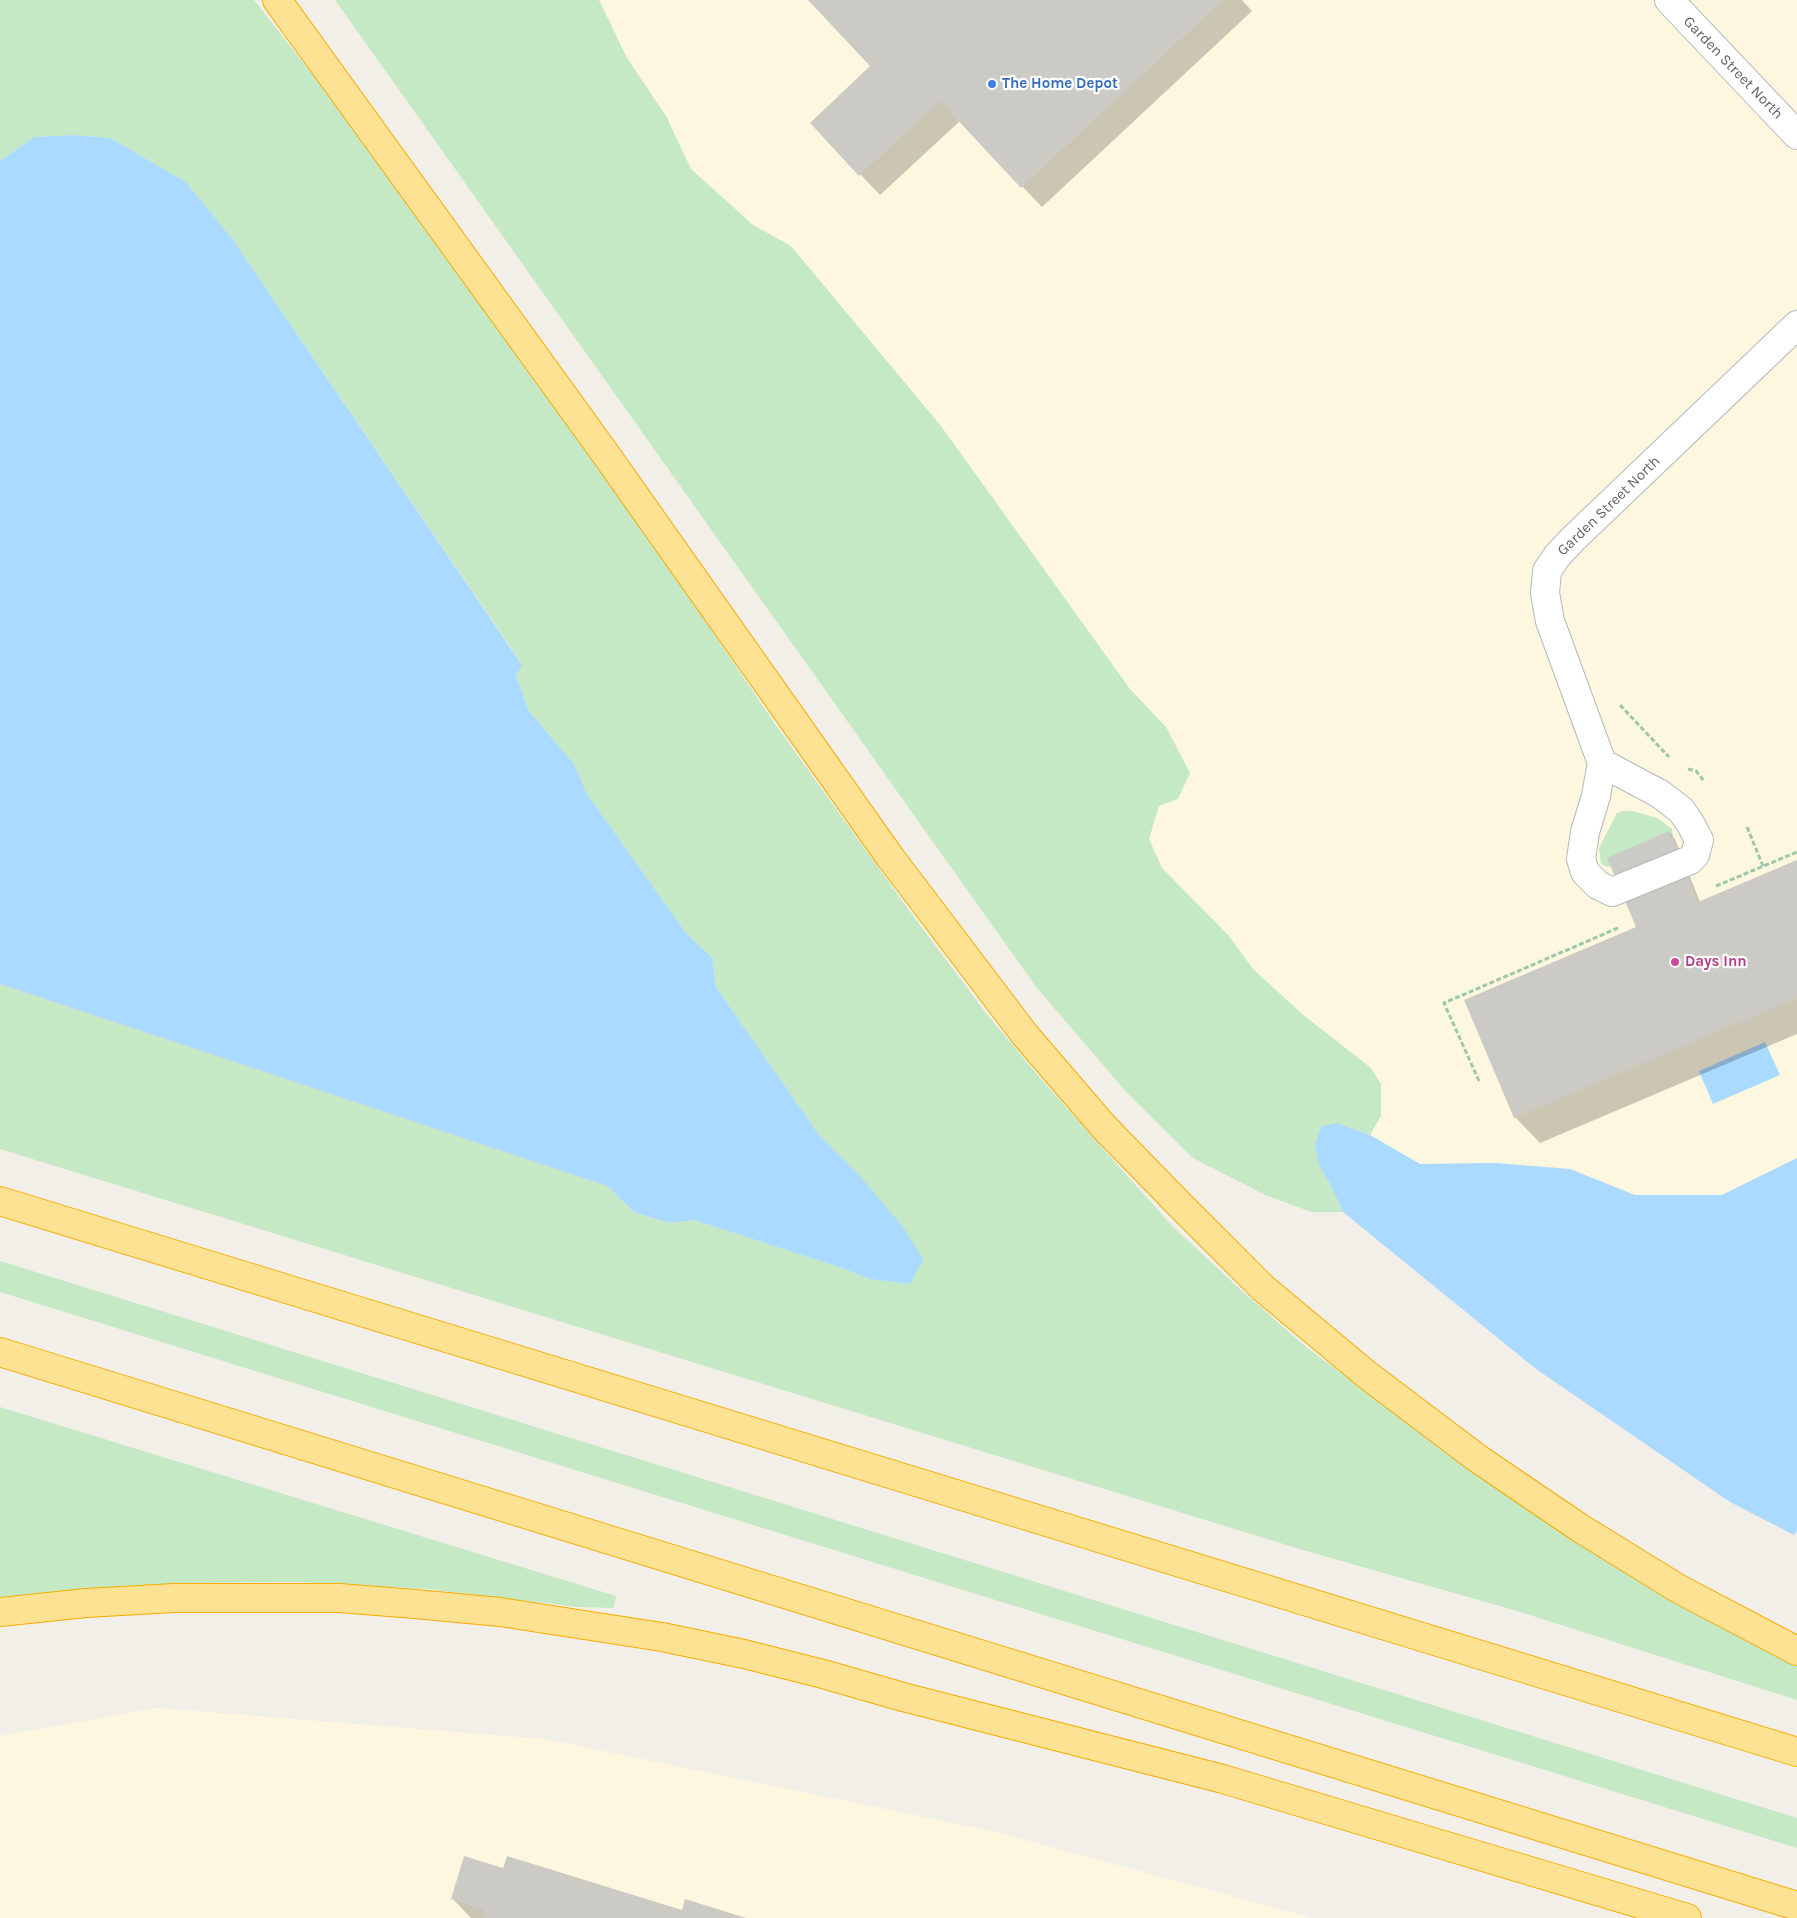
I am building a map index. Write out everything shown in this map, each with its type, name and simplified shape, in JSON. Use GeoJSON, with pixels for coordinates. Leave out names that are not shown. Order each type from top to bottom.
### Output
{"type":"FeatureCollection","features":[{"type":"Feature","properties":{"kind":"highway"},"geometry":{"type":"LineString","coordinates":[[277,0],[602,449],[890,857],[1025,1035],[1104,1127],[1264,1288],[1366,1374],[1477,1458],[1580,1528],[1679,1588],[1797,1650]]}},
{"type":"Feature","properties":{"kind":"highway"},"geometry":{"type":"LineString","coordinates":[[0,1201],[1797,1752]]}},
{"type":"Feature","properties":{"kind":"highway"},"geometry":{"type":"LineString","coordinates":[[0,1352],[1797,1906]]}},
{"type":"Feature","properties":{"kind":"highway"},"geometry":{"type":"LineString","coordinates":[[0,1612],[86,1603],[174,1598],[338,1598],[500,1612],[662,1637],[744,1654],[1223,1779],[1687,1918]]}},
{"type":"Feature","properties":{"kind":"lane","name":"Garden Street North"},"geometry":{"type":"LineString","coordinates":[[1668,0],[1797,135]]}},
{"type":"Feature","properties":{"kind":"lane","name":"Garden Street North"},"geometry":{"type":"LineString","coordinates":[[1602,763],[1550,621],[1545,593],[1547,571],[1557,556],[1573,539],[1797,326]]}},
{"type":"Feature","properties":{"kind":"lane"},"geometry":{"type":"LineString","coordinates":[[1602,763],[1660,794],[1681,810],[1699,840],[1695,855],[1690,860],[1612,892],[1598,885],[1585,872],[1581,859],[1585,832],[1596,796],[1602,763]]}},
{"type":"Feature","properties":{"kind":"path"},"geometry":{"type":"LineString","coordinates":[[1616,701],[1670,759]]}},
{"type":"Feature","properties":{"kind":"path"},"geometry":{"type":"LineString","coordinates":[[1687,768],[1696,771],[1706,784]]}},
{"type":"Feature","properties":{"kind":"path"},"geometry":{"type":"LineString","coordinates":[[1747,827],[1763,866]]}},
{"type":"Feature","properties":{"kind":"path"},"geometry":{"type":"LineString","coordinates":[[1709,890],[1797,852]]}},
{"type":"Feature","properties":{"kind":"path"},"geometry":{"type":"LineString","coordinates":[[1479,1080],[1444,1003],[1626,925]]}},
{"type":"Feature","properties":{"kind":"shaded area"},"geometry":{"type":"Polygon","coordinates":[[[335,0],[1797,0],[1797,1158],[1722,1195],[1635,1195],[1570,1169],[1495,1163],[1420,1164],[1370,1135],[1315,1145],[1263,1194],[1193,1158],[1127,1093],[1036,987],[335,0]]]}},
{"type":"Feature","properties":{"kind":"shaded area"},"geometry":{"type":"Polygon","coordinates":[[[156,1708],[545,1739],[992,1831],[1313,1918],[0,1918],[0,1736],[156,1708]]]}},
{"type":"Feature","properties":{"kind":"green space"},"geometry":{"type":"Polygon","coordinates":[[[0,0],[254,0],[331,98],[498,323],[634,516],[775,724],[985,1012],[1041,1079],[1172,1226],[1306,1347],[1445,1450],[1698,1614],[1747,1641],[1797,1665],[1797,1700],[1514,1610],[1303,1550],[0,1149],[0,984],[607,1186],[634,1212],[670,1223],[694,1220],[842,1268],[869,1279],[910,1284],[859,1175],[819,1135],[716,987],[712,958],[686,933],[587,794],[574,764],[529,711],[516,675],[522,664],[233,240],[186,182],[110,138],[73,135],[34,137],[0,161],[0,0]]]}},
{"type":"Feature","properties":{"kind":"green space"},"geometry":{"type":"Polygon","coordinates":[[[335,0],[599,0],[627,58],[666,116],[691,169],[753,225],[791,246],[941,426],[1130,689],[1166,727],[1190,773],[1178,799],[1159,806],[1149,839],[1162,868],[1229,936],[1253,969],[1302,1014],[1371,1068],[1381,1084],[1381,1116],[1370,1135],[1337,1123],[1319,1166],[1343,1212],[1311,1212],[1263,1194],[1193,1158],[1127,1093],[1036,987],[335,0]]]}},
{"type":"Feature","properties":{"kind":"green space"},"geometry":{"type":"Polygon","coordinates":[[[1632,811],[1657,818],[1672,829],[1673,836],[1669,841],[1608,867],[1601,864],[1599,848],[1617,813],[1632,811]]]}},
{"type":"Feature","properties":{"kind":"green space"},"geometry":{"type":"Polygon","coordinates":[[[0,1261],[1797,1818],[1797,1848],[0,1292],[0,1261]]]}},
{"type":"Feature","properties":{"kind":"green space"},"geometry":{"type":"Polygon","coordinates":[[[0,1407],[616,1596],[614,1608],[578,1607],[427,1589],[297,1582],[187,1583],[67,1590],[0,1599],[0,1407]]]}},
{"type":"Feature","properties":{"kind":"water"},"geometry":{"type":"Polygon","coordinates":[[[73,135],[110,138],[186,182],[233,240],[522,665],[516,676],[529,711],[574,764],[587,794],[686,933],[712,958],[716,987],[819,1135],[859,1175],[903,1227],[923,1259],[910,1284],[869,1279],[842,1268],[694,1220],[670,1223],[634,1212],[607,1186],[0,984],[0,161],[34,137],[73,135]]]}},
{"type":"Feature","properties":{"kind":"water"},"geometry":{"type":"Polygon","coordinates":[[[1765,1042],[1780,1075],[1713,1104],[1699,1071],[1765,1042]]]}},
{"type":"Feature","properties":{"kind":"water"},"geometry":{"type":"Polygon","coordinates":[[[1337,1123],[1370,1135],[1420,1164],[1495,1163],[1570,1169],[1635,1195],[1722,1195],[1797,1158],[1797,1531],[1794,1535],[1730,1502],[1536,1369],[1343,1212],[1319,1166],[1315,1145],[1321,1127],[1337,1123]]]}},
{"type":"Feature","properties":{"kind":"building","name":"The Home Depot"},"geometry":{"type":"Polygon","coordinates":[[[808,0],[1223,0],[1021,188],[940,101],[859,176],[810,123],[870,66],[808,0]]]}},
{"type":"Feature","properties":{"kind":"building","name":"Days Inn"},"geometry":{"type":"Polygon","coordinates":[[[1669,831],[1698,902],[1797,860],[1797,998],[1514,1118],[1464,1000],[1636,927],[1607,858],[1669,831]]]}},
{"type":"Feature","properties":{"kind":"building"},"geometry":{"type":"Polygon","coordinates":[[[464,1856],[503,1868],[507,1856],[682,1910],[685,1899],[746,1918],[483,1918],[486,1910],[451,1899],[464,1856]]]}},
{"type":"Feature","properties":{"kind":"place","name":"The Home Depot"},"geometry":{"type":"Point","coordinates":[992,84]}},
{"type":"Feature","properties":{"kind":"place","name":"Days Inn"},"geometry":{"type":"Point","coordinates":[1675,962]}}]}
